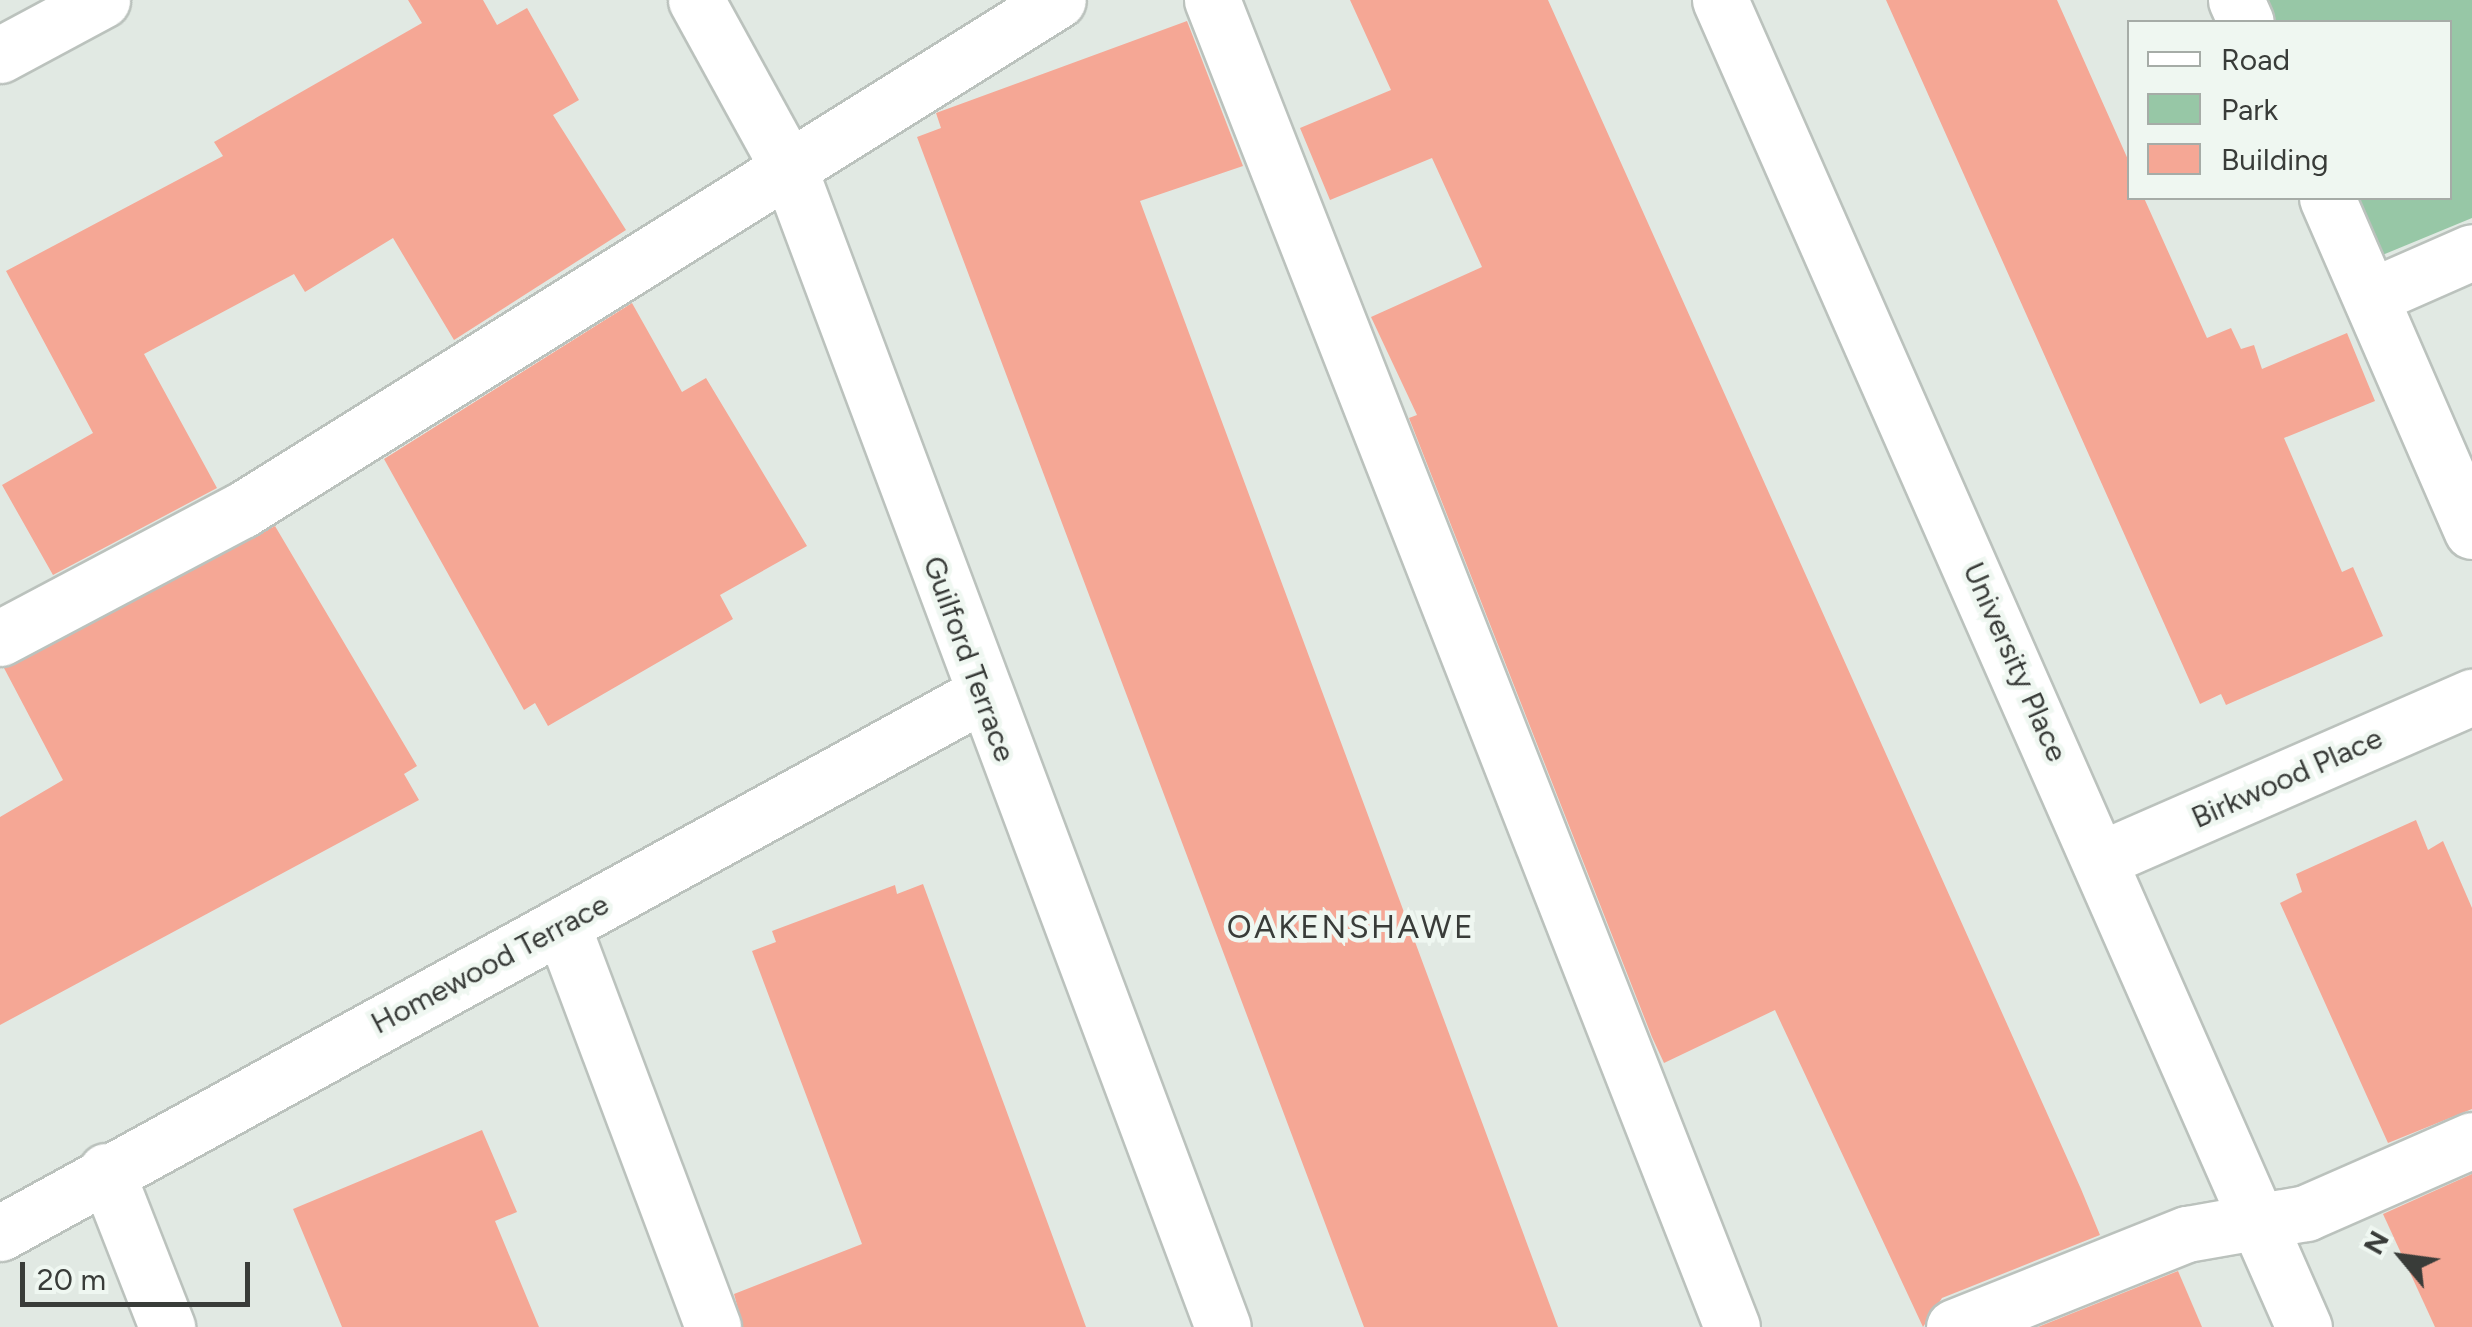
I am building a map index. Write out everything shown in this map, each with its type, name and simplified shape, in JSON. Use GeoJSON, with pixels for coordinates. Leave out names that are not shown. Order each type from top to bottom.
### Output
{"type":"FeatureCollection","features":[{"type":"Feature","properties":{"kind":"street"},"geometry":{"type":"LineString","coordinates":[[0,55],[102,0]]}},
{"type":"Feature","properties":{"kind":"street","name":"Guilford Terrace"},"geometry":{"type":"LineString","coordinates":[[696,0],[790,170],[981,695],[1223,1327]]}},
{"type":"Feature","properties":{"kind":"street"},"geometry":{"type":"LineString","coordinates":[[0,638],[242,510],[1058,0]]}},
{"type":"Feature","properties":{"kind":"street"},"geometry":{"type":"LineString","coordinates":[[1212,0],[1732,1327]]}},
{"type":"Feature","properties":{"kind":"street","name":"University Place"},"geometry":{"type":"LineString","coordinates":[[1720,0],[2103,858],[2304,1327]]}},
{"type":"Feature","properties":{"kind":"street"},"geometry":{"type":"LineString","coordinates":[[2328,200],[2472,531]]}},
{"type":"Feature","properties":{"kind":"street"},"geometry":{"type":"LineString","coordinates":[[2372,296],[2472,252]]}},
{"type":"Feature","properties":{"kind":"street","name":"Homewood Terrace"},"geometry":{"type":"LineString","coordinates":[[0,1233],[981,695]]}},
{"type":"Feature","properties":{"kind":"street","name":"Birkwood Place"},"geometry":{"type":"LineString","coordinates":[[2103,858],[2472,697]]}},
{"type":"Feature","properties":{"kind":"street"},"geometry":{"type":"LineString","coordinates":[[562,926],[713,1327]]}},
{"type":"Feature","properties":{"kind":"street"},"geometry":{"type":"LineString","coordinates":[[1954,1327],[2186,1234],[2306,1213],[2472,1140]]}},
{"type":"Feature","properties":{"kind":"street"},"geometry":{"type":"LineString","coordinates":[[106,1172],[167,1327]]}},
{"type":"Feature","properties":{"kind":"green space"},"geometry":{"type":"Polygon","coordinates":[[[2261,0],[2472,0],[2472,218],[2380,256],[2354,200],[2452,200],[2452,20],[2270,20],[2261,0]]]}},
{"type":"Feature","properties":{"kind":"building"},"geometry":{"type":"Polygon","coordinates":[[[408,0],[483,0],[497,25],[527,8],[579,100],[553,115],[626,230],[454,340],[393,238],[305,292],[294,274],[144,354],[217,488],[53,575],[2,485],[93,433],[6,271],[223,156],[214,142],[422,23],[408,0]]]}},
{"type":"Feature","properties":{"kind":"building"},"geometry":{"type":"Polygon","coordinates":[[[1350,0],[1548,0],[2081,1189],[2100,1235],[1942,1298],[1923,1327],[1775,1010],[1664,1063],[1652,1037],[1409,418],[1417,415],[1371,317],[1482,267],[1432,158],[1330,200],[1300,128],[1391,90],[1350,0]]]}},
{"type":"Feature","properties":{"kind":"building"},"geometry":{"type":"Polygon","coordinates":[[[1886,0],[2057,0],[2127,157],[2127,200],[2145,200],[2207,338],[2231,328],[2241,349],[2254,345],[2262,369],[2347,333],[2375,401],[2284,438],[2342,572],[2353,567],[2383,636],[2226,705],[2221,694],[2200,704],[1886,0]]]}},
{"type":"Feature","properties":{"kind":"building"},"geometry":{"type":"Polygon","coordinates":[[[1187,21],[1243,166],[1140,201],[1558,1327],[1364,1327],[917,137],[941,128],[936,113],[1187,21]]]}},
{"type":"Feature","properties":{"kind":"building"},"geometry":{"type":"Polygon","coordinates":[[[632,303],[682,392],[706,378],[807,546],[720,595],[733,619],[548,726],[535,703],[524,710],[384,459],[632,303]]]}},
{"type":"Feature","properties":{"kind":"building"},"geometry":{"type":"Polygon","coordinates":[[[275,526],[417,766],[404,774],[419,800],[0,1025],[0,817],[63,780],[4,668],[275,526]]]}},
{"type":"Feature","properties":{"kind":"building"},"geometry":{"type":"Polygon","coordinates":[[[2416,820],[2428,850],[2443,841],[2472,908],[2472,1109],[2388,1143],[2280,903],[2302,892],[2296,874],[2416,820]]]}},
{"type":"Feature","properties":{"kind":"building"},"geometry":{"type":"Polygon","coordinates":[[[923,884],[1086,1327],[743,1327],[734,1294],[862,1244],[752,951],[776,942],[772,931],[895,885],[897,894],[923,884]]]}},
{"type":"Feature","properties":{"kind":"building"},"geometry":{"type":"Polygon","coordinates":[[[482,1130],[517,1212],[495,1221],[539,1327],[342,1327],[293,1209],[482,1130]]]}},
{"type":"Feature","properties":{"kind":"building"},"geometry":{"type":"Polygon","coordinates":[[[2472,1174],[2472,1327],[2435,1327],[2383,1214],[2472,1174]]]}},
{"type":"Feature","properties":{"kind":"building"},"geometry":{"type":"Polygon","coordinates":[[[2178,1271],[2202,1327],[2038,1327],[2178,1271]]]}},
{"type":"Feature","properties":{"kind":"district","name":"OAKENSHAWE"},"geometry":{"type":"Point","coordinates":[1351,927]}}]}
